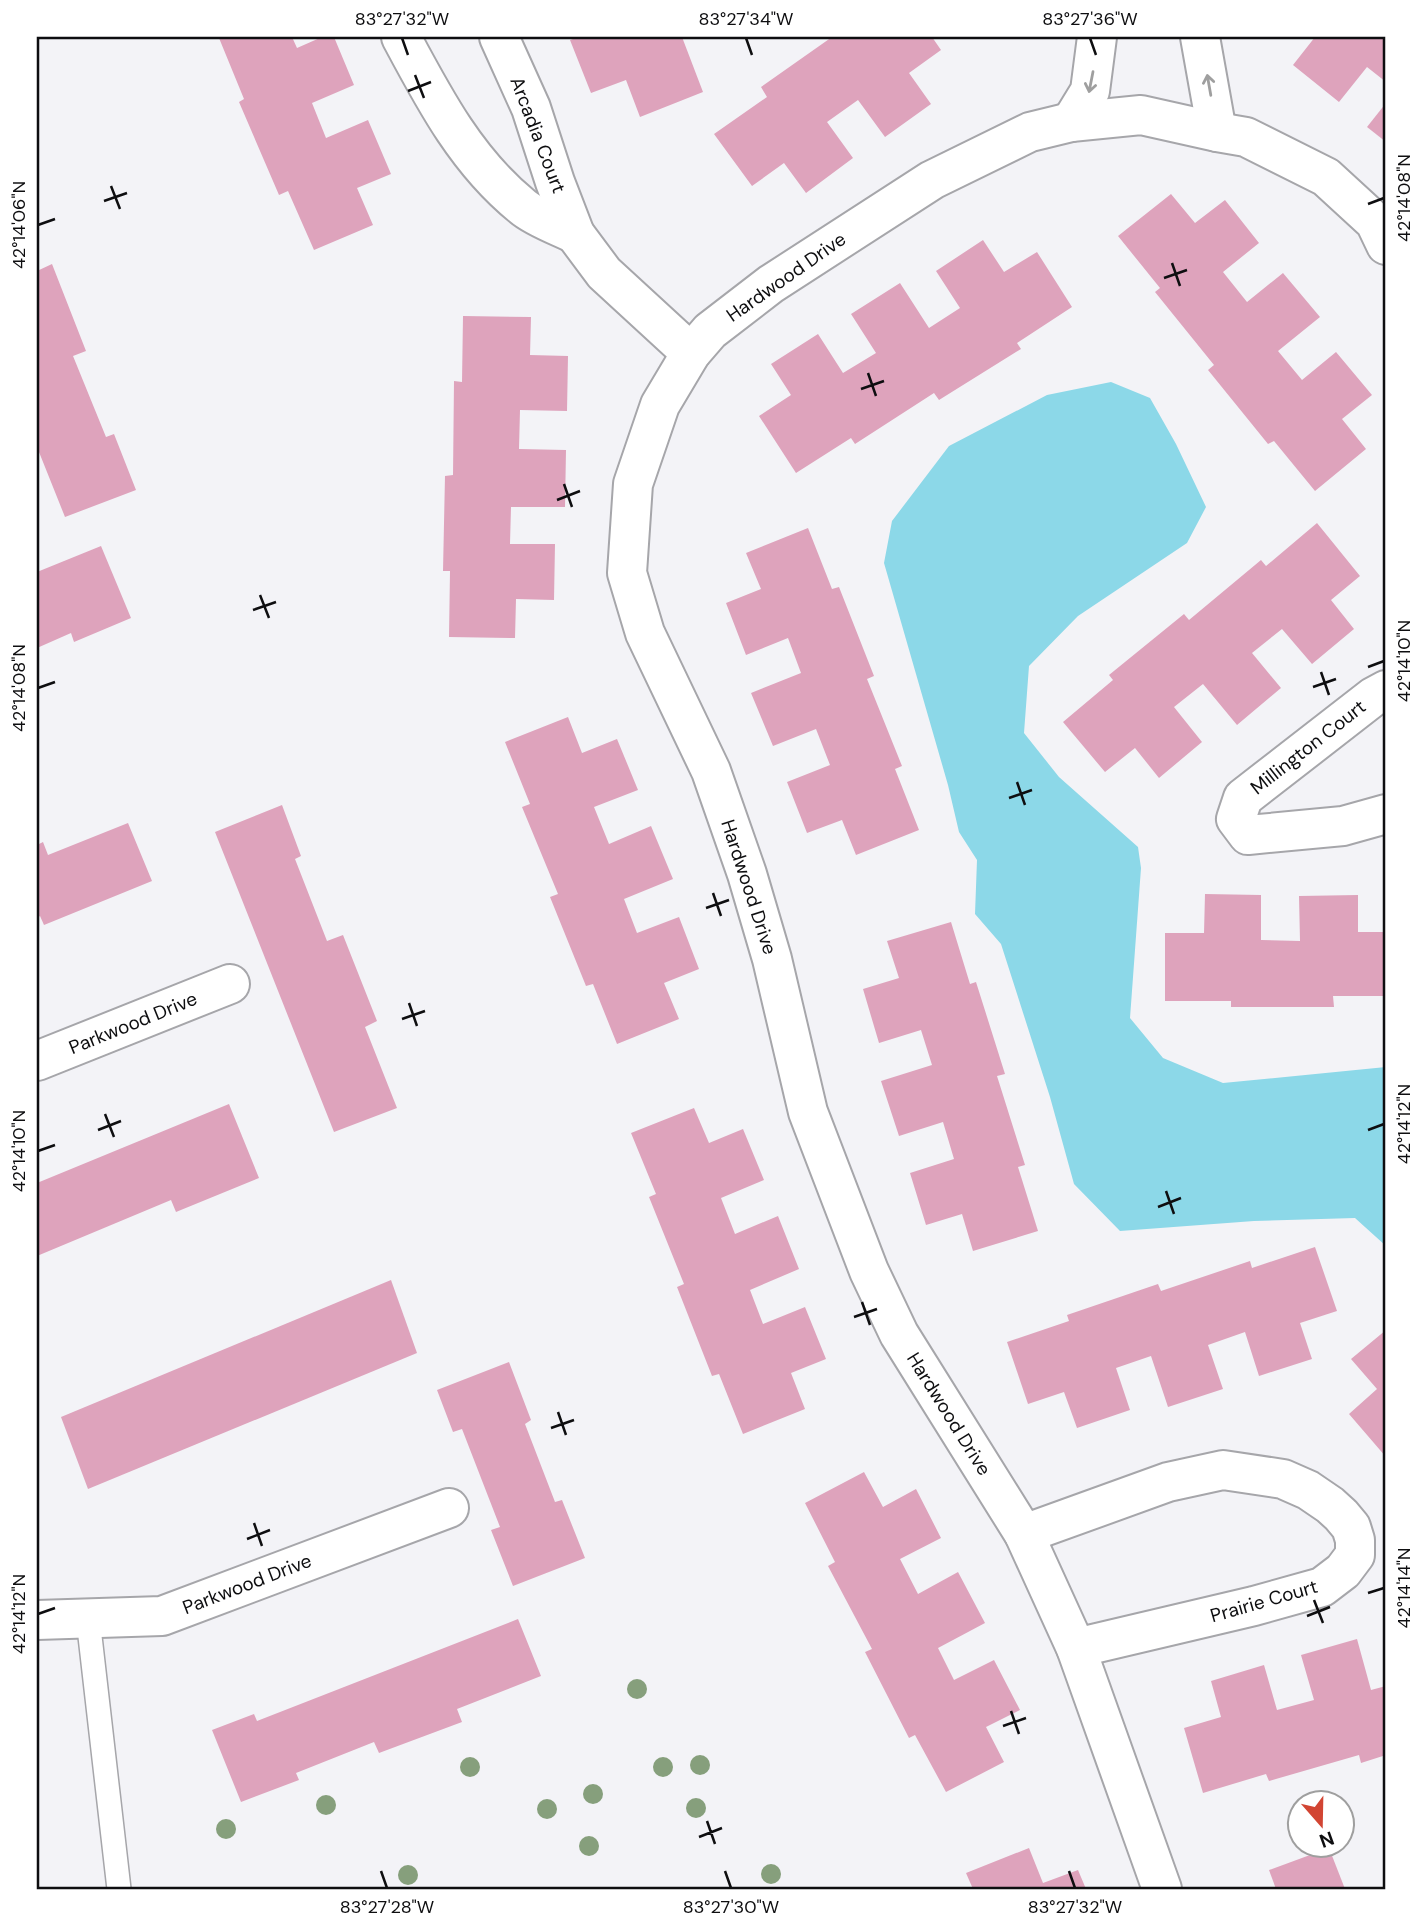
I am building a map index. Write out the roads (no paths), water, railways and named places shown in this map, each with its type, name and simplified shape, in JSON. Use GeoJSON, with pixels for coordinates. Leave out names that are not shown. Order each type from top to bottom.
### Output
{"type":"FeatureCollection","features":[{"type":"Feature","properties":{"kind":"street","name":"Arcadia Court"},"geometry":{"type":"LineString","coordinates":[[401,37],[438,106],[478,164],[524,208],[575,234]]}},
{"type":"Feature","properties":{"kind":"street","name":"Arcadia Court"},"geometry":{"type":"LineString","coordinates":[[499,37],[531,108],[575,234],[604,273],[691,353]]}},
{"type":"Feature","properties":{"kind":"street"},"geometry":{"type":"LineString","coordinates":[[1071,122],[1090,91],[1097,37]]}},
{"type":"Feature","properties":{"kind":"street"},"geometry":{"type":"LineString","coordinates":[[1200,37],[1217,132]]}},
{"type":"Feature","properties":{"kind":"street","name":"Hardwood Drive"},"geometry":{"type":"LineString","coordinates":[[1162,1889],[1076,1648],[1024,1534],[899,1334],[869,1271],[808,1112],[772,959],[747,874],[715,784],[645,633],[627,573],[633,484],[660,405],[691,353],[710,331],[771,284],[932,180],[1030,132],[1071,122],[1141,115],[1245,137],[1326,177],[1375,222],[1386,246]]}},
{"type":"Feature","properties":{"kind":"street","name":"Millington Court"},"geometry":{"type":"LineString","coordinates":[[1386,690],[1373,697],[1243,798],[1236,819],[1248,835],[1343,827],[1386,814]]}},
{"type":"Feature","properties":{"kind":"street","name":"Parkwood Drive"},"geometry":{"type":"LineString","coordinates":[[37,1061],[230,984]]}},
{"type":"Feature","properties":{"kind":"street","name":"Prairie Court"},"geometry":{"type":"LineString","coordinates":[[1024,1534],[1168,1482],[1223,1470],[1283,1479],[1308,1490],[1330,1505],[1351,1527],[1355,1540],[1355,1555],[1343,1571],[1322,1587],[1076,1648]]}},
{"type":"Feature","properties":{"kind":"street","name":"Parkwood Drive"},"geometry":{"type":"LineString","coordinates":[[37,1620],[162,1616],[449,1508]]}},
{"type":"Feature","properties":{"kind":"lane"},"geometry":{"type":"LineString","coordinates":[[89,1619],[119,1889]]}},
{"type":"Feature","properties":{"kind":"water"},"geometry":{"type":"Polygon","coordinates":[[[1111,382],[1150,398],[1176,444],[1206,507],[1187,543],[1078,616],[1029,666],[1024,733],[1059,777],[1138,847],[1141,868],[1130,1018],[1163,1058],[1223,1083],[1386,1067],[1386,1246],[1355,1218],[1254,1221],[1120,1231],[1074,1184],[1050,1097],[1001,944],[975,914],[977,860],[959,832],[884,563],[892,521],[949,446],[1047,395],[1111,382]]]}}]}
